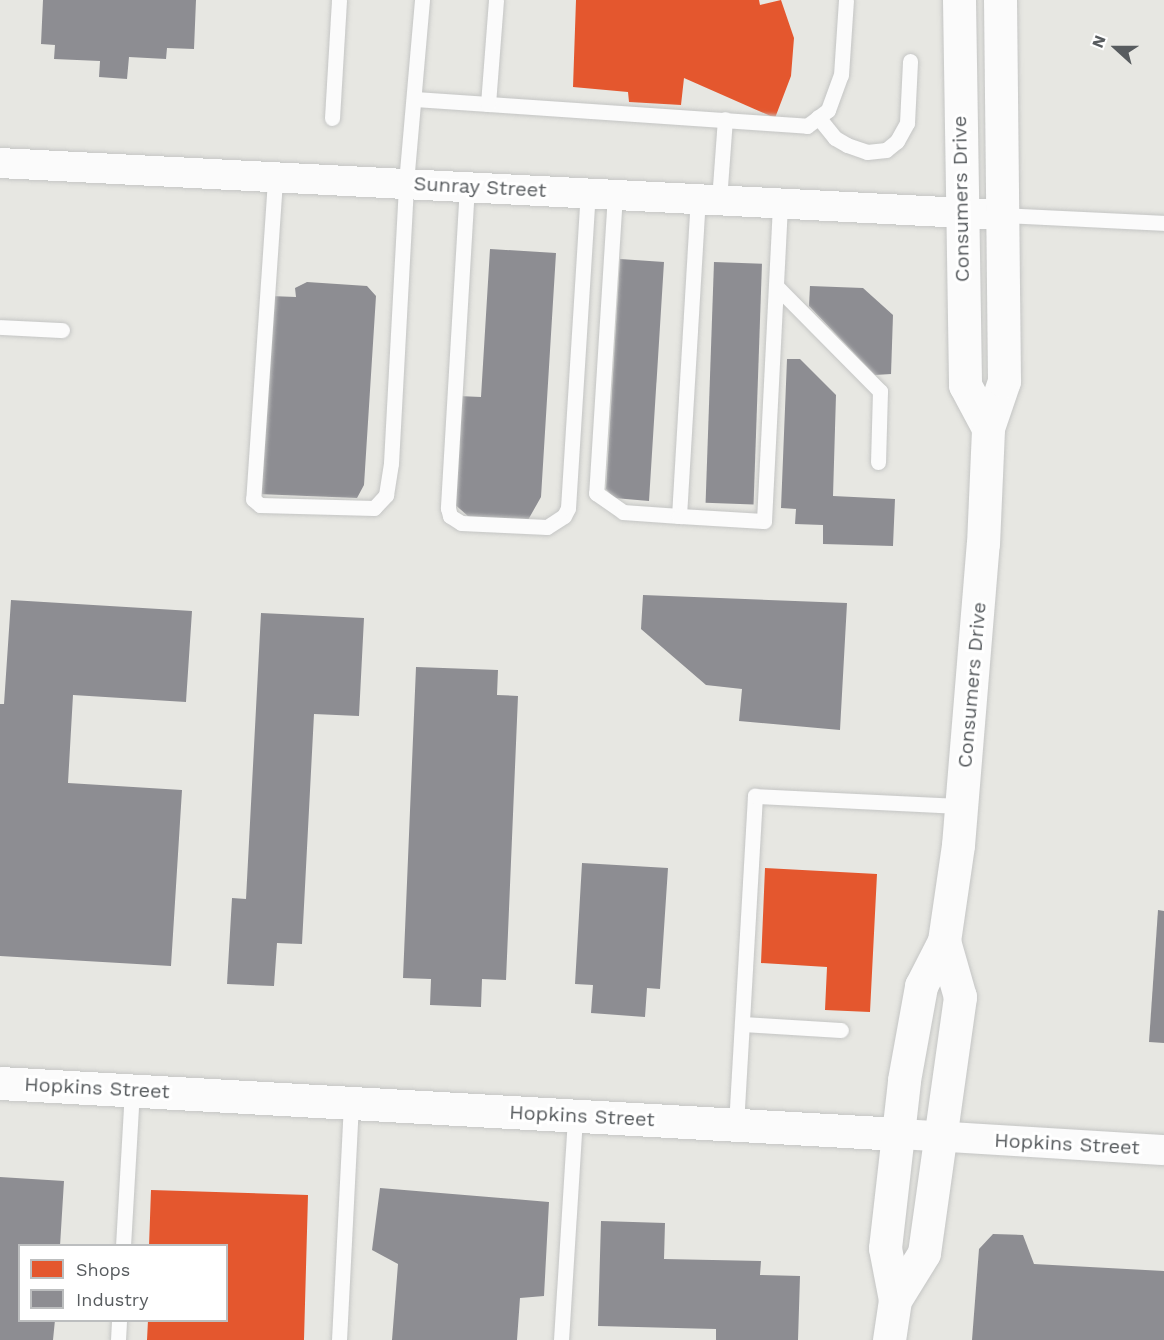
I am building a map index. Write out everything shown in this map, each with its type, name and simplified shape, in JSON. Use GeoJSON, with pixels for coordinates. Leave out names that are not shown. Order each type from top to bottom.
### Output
{"type":"FeatureCollection","features":[{"type":"Feature","properties":{"kind":"main road","name":"Consumers Drive"},"geometry":{"type":"LineString","coordinates":[[959,0],[960,212],[965,385],[988,428]]}},
{"type":"Feature","properties":{"kind":"main road","name":"Consumers Drive"},"geometry":{"type":"LineString","coordinates":[[889,1340],[895,1300],[885,1248],[921,986],[944,941],[962,806],[983,544],[988,428],[1004,381],[1000,0]]}},
{"type":"Feature","properties":{"kind":"main road","name":"Consumers Drive"},"geometry":{"type":"LineString","coordinates":[[895,1300],[924,1253],[960,997],[944,941]]}},
{"type":"Feature","properties":{"kind":"main road","name":"Hopkins Street"},"geometry":{"type":"LineString","coordinates":[[0,1083],[899,1134]]}},
{"type":"Feature","properties":{"kind":"street","name":"Sunray Street"},"geometry":{"type":"LineString","coordinates":[[0,163],[275,180],[406,183],[1002,215]]}},
{"type":"Feature","properties":{"kind":"street","name":"Hopkins Street"},"geometry":{"type":"LineString","coordinates":[[899,1134],[1164,1150]]}},
{"type":"Feature","properties":{"kind":"lane"},"geometry":{"type":"LineString","coordinates":[[332,118],[339,0]]}},
{"type":"Feature","properties":{"kind":"lane"},"geometry":{"type":"LineString","coordinates":[[275,180],[253,499],[260,505],[374,508],[386,495],[391,463],[406,183],[422,0]]}},
{"type":"Feature","properties":{"kind":"lane"},"geometry":{"type":"LineString","coordinates":[[488,104],[496,0]]}},
{"type":"Feature","properties":{"kind":"lane"},"geometry":{"type":"LineString","coordinates":[[415,99],[807,126],[828,110],[841,75],[846,0]]}},
{"type":"Feature","properties":{"kind":"lane"},"geometry":{"type":"LineString","coordinates":[[818,117],[834,138],[847,145],[867,152],[886,150],[897,141],[907,123],[910,61]]}},
{"type":"Feature","properties":{"kind":"lane"},"geometry":{"type":"LineString","coordinates":[[679,516],[708,200],[725,119]]}},
{"type":"Feature","properties":{"kind":"lane"},"geometry":{"type":"LineString","coordinates":[[467,186],[448,508],[450,516],[460,523],[547,527],[564,516],[568,508],[602,193]]}},
{"type":"Feature","properties":{"kind":"lane"},"geometry":{"type":"LineString","coordinates":[[602,193],[596,494],[623,512],[764,521],[780,203]]}},
{"type":"Feature","properties":{"kind":"lane"},"geometry":{"type":"LineString","coordinates":[[1002,215],[1164,223]]}},
{"type":"Feature","properties":{"kind":"lane"},"geometry":{"type":"LineString","coordinates":[[776,286],[880,391],[878,462]]}},
{"type":"Feature","properties":{"kind":"lane"},"geometry":{"type":"LineString","coordinates":[[0,327],[62,330]]}},
{"type":"Feature","properties":{"kind":"lane"},"geometry":{"type":"LineString","coordinates":[[736,1125],[755,796],[962,806]]}},
{"type":"Feature","properties":{"kind":"lane"},"geometry":{"type":"LineString","coordinates":[[742,1024],[841,1030]]}},
{"type":"Feature","properties":{"kind":"lane"},"geometry":{"type":"LineString","coordinates":[[123,1244],[132,1090]]}},
{"type":"Feature","properties":{"kind":"lane"},"geometry":{"type":"LineString","coordinates":[[339,1340],[351,1103]]}},
{"type":"Feature","properties":{"kind":"lane"},"geometry":{"type":"LineString","coordinates":[[561,1340],[575,1116]]}},
{"type":"Feature","properties":{"kind":"lane"},"geometry":{"type":"LineString","coordinates":[[118,1340],[119,1322]]}},
{"type":"Feature","properties":{"kind":"building: Shops"},"geometry":{"type":"Polygon","coordinates":[[[576,0],[759,0],[760,5],[781,0],[794,38],[791,76],[775,118],[684,78],[681,105],[629,102],[628,92],[573,87],[576,0]]]}},
{"type":"Feature","properties":{"kind":"building: Shops"},"geometry":{"type":"Polygon","coordinates":[[[765,868],[877,874],[870,1012],[825,1010],[827,967],[761,963],[765,868]]]}},
{"type":"Feature","properties":{"kind":"building: Shops"},"geometry":{"type":"Polygon","coordinates":[[[151,1190],[308,1195],[304,1340],[147,1340],[148,1322],[228,1322],[228,1244],[149,1244],[151,1190]]]}},
{"type":"Feature","properties":{"kind":"building: Industry"},"geometry":{"type":"Polygon","coordinates":[[[43,0],[196,0],[194,49],[167,48],[166,59],[129,57],[127,79],[99,77],[100,61],[54,59],[55,45],[41,44],[43,0]]]}},
{"type":"Feature","properties":{"kind":"building: Industry"},"geometry":{"type":"Polygon","coordinates":[[[490,249],[556,253],[541,497],[528,520],[469,517],[452,502],[458,396],[481,397],[490,249]]]}},
{"type":"Feature","properties":{"kind":"building: Industry"},"geometry":{"type":"Polygon","coordinates":[[[620,259],[664,262],[649,501],[614,498],[606,489],[620,259]]]}},
{"type":"Feature","properties":{"kind":"building: Industry"},"geometry":{"type":"Polygon","coordinates":[[[714,262],[762,264],[754,505],[706,503],[714,262]]]}},
{"type":"Feature","properties":{"kind":"building: Industry"},"geometry":{"type":"Polygon","coordinates":[[[307,282],[367,286],[376,296],[364,485],[357,498],[257,494],[270,296],[296,297],[295,288],[307,282]]]}},
{"type":"Feature","properties":{"kind":"building: Industry"},"geometry":{"type":"Polygon","coordinates":[[[810,286],[863,288],[893,315],[891,374],[875,375],[809,306],[810,286]]]}},
{"type":"Feature","properties":{"kind":"building: Industry"},"geometry":{"type":"Polygon","coordinates":[[[787,359],[800,359],[836,395],[833,496],[895,499],[893,546],[823,544],[823,525],[795,524],[796,509],[781,508],[787,359]]]}},
{"type":"Feature","properties":{"kind":"building: Industry"},"geometry":{"type":"Polygon","coordinates":[[[643,595],[847,603],[840,730],[739,721],[742,689],[706,685],[641,629],[643,595]]]}},
{"type":"Feature","properties":{"kind":"building: Industry"},"geometry":{"type":"Polygon","coordinates":[[[11,600],[192,611],[186,702],[73,695],[68,783],[182,790],[171,966],[0,956],[0,704],[4,704],[11,600]]]}},
{"type":"Feature","properties":{"kind":"building: Industry"},"geometry":{"type":"Polygon","coordinates":[[[261,613],[364,618],[359,716],[314,714],[302,944],[277,943],[274,986],[227,984],[232,898],[246,899],[261,613]]]}},
{"type":"Feature","properties":{"kind":"building: Industry"},"geometry":{"type":"Polygon","coordinates":[[[416,667],[498,670],[497,695],[518,696],[506,980],[482,979],[481,1007],[430,1005],[431,979],[403,978],[416,667]]]}},
{"type":"Feature","properties":{"kind":"building: Industry"},"geometry":{"type":"Polygon","coordinates":[[[582,863],[668,868],[660,989],[647,988],[645,1017],[591,1013],[593,985],[575,984],[582,863]]]}},
{"type":"Feature","properties":{"kind":"building: Industry"},"geometry":{"type":"Polygon","coordinates":[[[1158,910],[1164,911],[1164,1043],[1149,1042],[1158,910]]]}},
{"type":"Feature","properties":{"kind":"building: Industry"},"geometry":{"type":"Polygon","coordinates":[[[0,1177],[64,1181],[60,1244],[18,1244],[18,1322],[55,1322],[53,1340],[0,1340],[0,1177]]]}},
{"type":"Feature","properties":{"kind":"building: Industry"},"geometry":{"type":"Polygon","coordinates":[[[380,1188],[549,1202],[544,1296],[520,1298],[517,1340],[392,1340],[398,1264],[372,1250],[380,1188]]]}},
{"type":"Feature","properties":{"kind":"building: Industry"},"geometry":{"type":"Polygon","coordinates":[[[601,1221],[665,1223],[664,1259],[761,1261],[760,1275],[800,1276],[798,1340],[716,1340],[716,1329],[598,1326],[601,1221]]]}},
{"type":"Feature","properties":{"kind":"building: Industry"},"geometry":{"type":"Polygon","coordinates":[[[993,1234],[1023,1235],[1034,1264],[1164,1271],[1164,1340],[972,1340],[979,1249],[993,1234]]]}}]}
